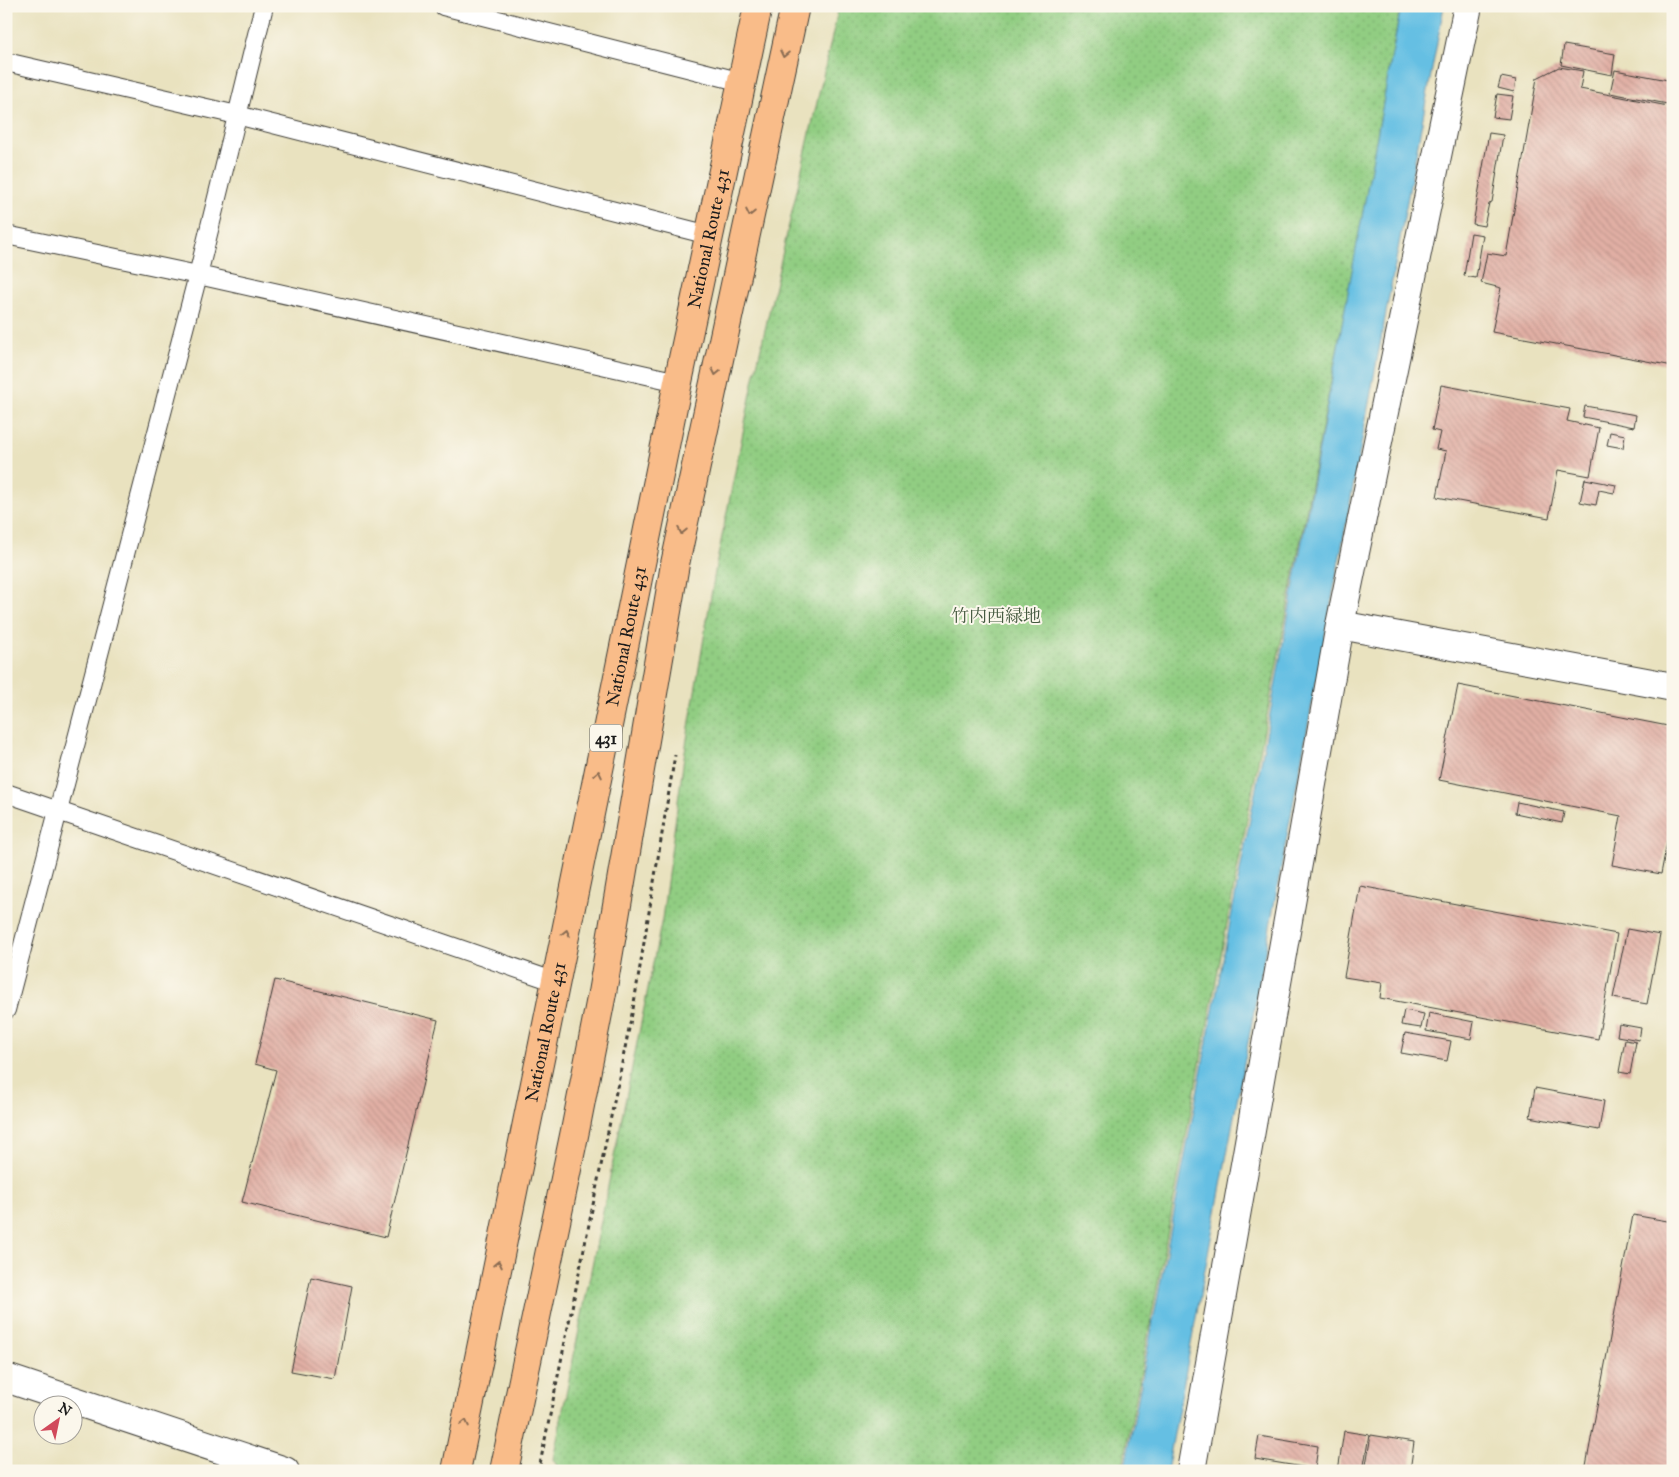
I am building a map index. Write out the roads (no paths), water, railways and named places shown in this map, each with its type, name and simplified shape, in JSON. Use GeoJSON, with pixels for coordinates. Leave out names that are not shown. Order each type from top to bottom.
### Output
{"type":"FeatureCollection","features":[{"type":"Feature","properties":{"kind":"highway","name":"National Route 431"},"geometry":{"type":"LineString","coordinates":[[456,1471],[678,382],[758,6]]}},
{"type":"Feature","properties":{"kind":"highway","name":"National Route 431"},"geometry":{"type":"LineString","coordinates":[[504,1471],[602,993],[675,564],[794,6]]}},
{"type":"Feature","properties":{"kind":"street"},"geometry":{"type":"LineString","coordinates":[[1191,1471],[1340,625],[1468,6]]}},
{"type":"Feature","properties":{"kind":"street"},"geometry":{"type":"LineString","coordinates":[[1340,625],[1673,687]]}},
{"type":"Feature","properties":{"kind":"street"},"geometry":{"type":"LineString","coordinates":[[6,1378],[285,1471]]}},
{"type":"Feature","properties":{"kind":"lane"},"geometry":{"type":"LineString","coordinates":[[6,1010],[198,275],[264,6]]}},
{"type":"Feature","properties":{"kind":"lane"},"geometry":{"type":"LineString","coordinates":[[443,6],[742,82]]}},
{"type":"Feature","properties":{"kind":"lane"},"geometry":{"type":"LineString","coordinates":[[6,62],[237,115],[709,235]]}},
{"type":"Feature","properties":{"kind":"lane"},"geometry":{"type":"LineString","coordinates":[[6,235],[198,275],[678,382]]}},
{"type":"Feature","properties":{"kind":"lane"},"geometry":{"type":"LineString","coordinates":[[6,794],[556,982]]}},
{"type":"Feature","properties":{"kind":"water"},"geometry":{"type":"Polygon","coordinates":[[[1401,6],[1444,6],[1167,1471],[1124,1471],[1261,762],[1401,6]]]}},
{"type":"Feature","properties":{"kind":"park label","name":"竹内西緑地"},"geometry":{"type":"Point","coordinates":[996,616]}}]}
